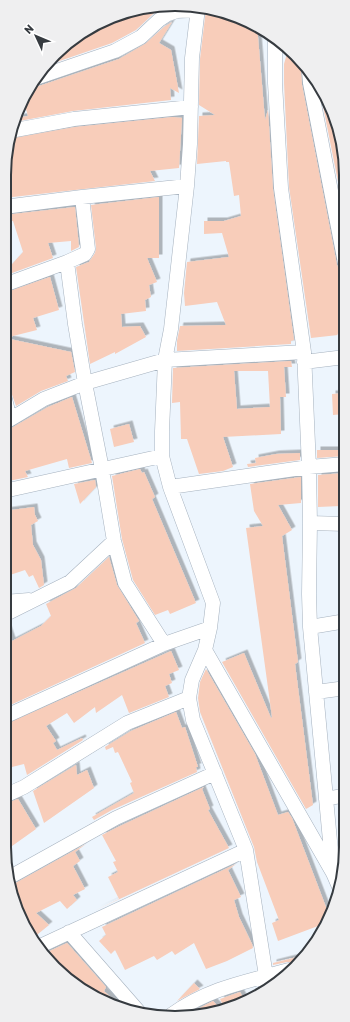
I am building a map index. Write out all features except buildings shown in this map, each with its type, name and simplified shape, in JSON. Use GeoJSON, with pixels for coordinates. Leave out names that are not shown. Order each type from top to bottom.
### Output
{"type":"FeatureCollection","features":[{"type":"Feature","properties":{"kind":"street"},"geometry":{"type":"LineString","coordinates":[[45,75],[102,56],[128,45],[151,29],[159,20],[168,14],[177,11]]}},
{"type":"Feature","properties":{"kind":"street"},"geometry":{"type":"LineString","coordinates":[[197,12],[192,58],[187,186],[171,329],[165,360],[162,456],[170,487],[213,603],[210,628],[205,650],[192,680],[189,698],[193,720],[246,850],[266,983]]}},
{"type":"Feature","properties":{"kind":"street"},"geometry":{"type":"LineString","coordinates":[[275,45],[275,83],[281,188],[304,357],[309,467],[310,627],[333,873]]}},
{"type":"Feature","properties":{"kind":"street"},"geometry":{"type":"LineString","coordinates":[[310,83],[339,232]]}},
{"type":"Feature","properties":{"kind":"street"},"geometry":{"type":"LineString","coordinates":[[18,130],[74,119],[191,107]]}},
{"type":"Feature","properties":{"kind":"street"},"geometry":{"type":"LineString","coordinates":[[11,206],[187,186]]}},
{"type":"Feature","properties":{"kind":"street"},"geometry":{"type":"LineString","coordinates":[[11,282],[85,254],[88,249],[82,197]]}},
{"type":"Feature","properties":{"kind":"street"},"geometry":{"type":"LineString","coordinates":[[67,262],[75,324],[114,541],[125,583],[164,644]]}},
{"type":"Feature","properties":{"kind":"street"},"geometry":{"type":"LineString","coordinates":[[11,419],[44,399],[85,383],[165,360],[339,356]]}},
{"type":"Feature","properties":{"kind":"street"},"geometry":{"type":"LineString","coordinates":[[11,490],[162,456]]}},
{"type":"Feature","properties":{"kind":"street"},"geometry":{"type":"LineString","coordinates":[[170,487],[309,467],[339,464]]}},
{"type":"Feature","properties":{"kind":"street"},"geometry":{"type":"LineString","coordinates":[[310,523],[339,524]]}},
{"type":"Feature","properties":{"kind":"street"},"geometry":{"type":"LineString","coordinates":[[11,612],[70,582],[114,541]]}},
{"type":"Feature","properties":{"kind":"street"},"geometry":{"type":"LineString","coordinates":[[11,601],[37,599]]}},
{"type":"Feature","properties":{"kind":"street"},"geometry":{"type":"LineString","coordinates":[[310,627],[339,622]]}},
{"type":"Feature","properties":{"kind":"street"},"geometry":{"type":"LineString","coordinates":[[11,714],[164,644],[210,628]]}},
{"type":"Feature","properties":{"kind":"street"},"geometry":{"type":"LineString","coordinates":[[205,650],[336,880]]}},
{"type":"Feature","properties":{"kind":"street"},"geometry":{"type":"LineString","coordinates":[[316,692],[339,689]]}},
{"type":"Feature","properties":{"kind":"street"},"geometry":{"type":"LineString","coordinates":[[11,793],[24,787],[127,723],[189,698]]}},
{"type":"Feature","properties":{"kind":"street"},"geometry":{"type":"LineString","coordinates":[[13,875],[116,818],[215,773]]}},
{"type":"Feature","properties":{"kind":"street"},"geometry":{"type":"LineString","coordinates":[[326,799],[339,796]]}},
{"type":"Feature","properties":{"kind":"street"},"geometry":{"type":"LineString","coordinates":[[43,944],[246,850]]}},
{"type":"Feature","properties":{"kind":"street"},"geometry":{"type":"LineString","coordinates":[[69,932],[133,1005]]}},
{"type":"Feature","properties":{"kind":"street"},"geometry":{"type":"LineString","coordinates":[[178,1011],[203,996],[226,986],[280,972]]}}]}
